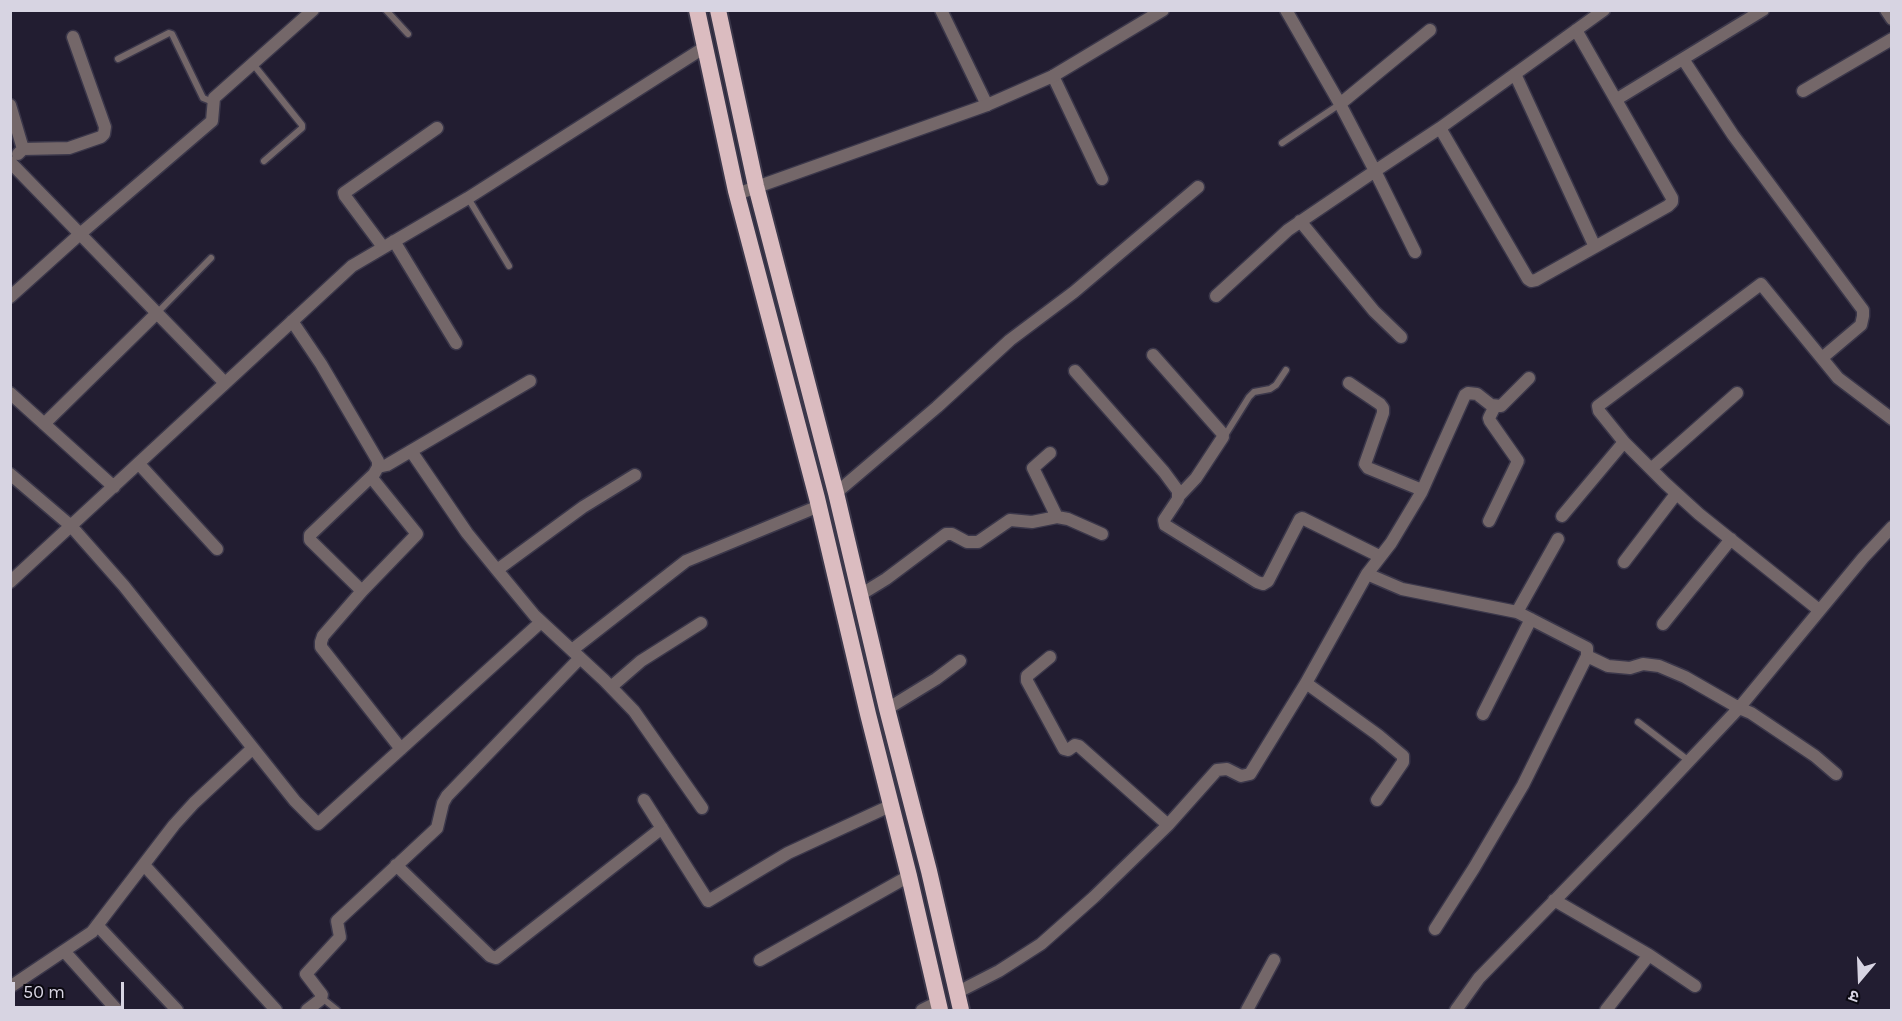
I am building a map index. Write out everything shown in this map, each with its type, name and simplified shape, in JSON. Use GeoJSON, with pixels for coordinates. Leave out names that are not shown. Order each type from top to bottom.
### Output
{"type":"FeatureCollection","features":[{"type":"Feature","properties":{"kind":"highway"},"geometry":{"type":"LineString","coordinates":[[697,10],[737,194],[819,506],[939,1006]]}},
{"type":"Feature","properties":{"kind":"highway"},"geometry":{"type":"LineString","coordinates":[[718,10],[756,186],[836,493],[887,709],[929,871],[960,1011]]}},
{"type":"Feature","properties":{"kind":"street"},"geometry":{"type":"LineString","coordinates":[[10,297],[212,121],[214,98],[313,10]]}},
{"type":"Feature","properties":{"kind":"street"},"geometry":{"type":"LineString","coordinates":[[941,10],[987,105]]}},
{"type":"Feature","properties":{"kind":"street"},"geometry":{"type":"LineString","coordinates":[[737,194],[987,105],[1053,76],[1162,10]]}},
{"type":"Feature","properties":{"kind":"street"},"geometry":{"type":"LineString","coordinates":[[1286,10],[1340,104],[1415,252]]}},
{"type":"Feature","properties":{"kind":"street"},"geometry":{"type":"LineString","coordinates":[[1216,296],[1300,221],[1440,128],[1604,10]]}},
{"type":"Feature","properties":{"kind":"street"},"geometry":{"type":"LineString","coordinates":[[1617,99],[1763,10]]}},
{"type":"Feature","properties":{"kind":"street"},"geometry":{"type":"LineString","coordinates":[[1886,10],[1892,19]]}},
{"type":"Feature","properties":{"kind":"street"},"geometry":{"type":"LineString","coordinates":[[1340,104],[1430,30]]}},
{"type":"Feature","properties":{"kind":"street"},"geometry":{"type":"LineString","coordinates":[[1440,128],[1528,279],[1536,280],[1668,206],[1672,198],[1576,30]]}},
{"type":"Feature","properties":{"kind":"street"},"geometry":{"type":"LineString","coordinates":[[73,37],[105,127],[104,134],[69,148],[23,149],[10,161],[225,383]]}},
{"type":"Feature","properties":{"kind":"street"},"geometry":{"type":"LineString","coordinates":[[1803,91],[1892,39]]}},
{"type":"Feature","properties":{"kind":"street"},"geometry":{"type":"LineString","coordinates":[[10,582],[352,266],[468,198],[705,47]]}},
{"type":"Feature","properties":{"kind":"street"},"geometry":{"type":"LineString","coordinates":[[1683,59],[1733,135],[1863,310],[1861,325],[1822,358]]}},
{"type":"Feature","properties":{"kind":"street"},"geometry":{"type":"LineString","coordinates":[[1515,74],[1595,247]]}},
{"type":"Feature","properties":{"kind":"street"},"geometry":{"type":"LineString","coordinates":[[1053,76],[1102,179]]}},
{"type":"Feature","properties":{"kind":"street"},"geometry":{"type":"LineString","coordinates":[[10,105],[23,149]]}},
{"type":"Feature","properties":{"kind":"street"},"geometry":{"type":"LineString","coordinates":[[436,128],[344,192],[345,196],[388,244],[456,343]]}},
{"type":"Feature","properties":{"kind":"street"},"geometry":{"type":"LineString","coordinates":[[836,493],[937,407],[1010,340],[1074,292],[1198,187]]}},
{"type":"Feature","properties":{"kind":"street"},"geometry":{"type":"LineString","coordinates":[[1300,221],[1374,311],[1401,337]]}},
{"type":"Feature","properties":{"kind":"street"},"geometry":{"type":"LineString","coordinates":[[1819,610],[1676,494],[1624,442],[1599,411],[1598,406],[1759,284],[1838,378],[1892,419]]}},
{"type":"Feature","properties":{"kind":"street"},"geometry":{"type":"LineString","coordinates":[[44,424],[157,313]]}},
{"type":"Feature","properties":{"kind":"street"},"geometry":{"type":"LineString","coordinates":[[292,321],[321,364],[378,461],[374,472]]}},
{"type":"Feature","properties":{"kind":"street"},"geometry":{"type":"LineString","coordinates":[[1153,355],[1222,433],[1223,437],[1196,478],[1179,496],[1164,520],[1165,525],[1263,584],[1268,581],[1302,518],[1379,556]]}},
{"type":"Feature","properties":{"kind":"street"},"geometry":{"type":"LineString","coordinates":[[1075,371],[1164,472],[1179,496]]}},
{"type":"Feature","properties":{"kind":"street"},"geometry":{"type":"LineString","coordinates":[[957,993],[999,971],[1041,944],[1094,897],[1168,825],[1217,770],[1227,769],[1241,776],[1250,774],[1306,683],[1367,574],[1397,534],[1422,490],[1465,395],[1477,394],[1495,406],[1501,406],[1529,378]]}},
{"type":"Feature","properties":{"kind":"street"},"geometry":{"type":"LineString","coordinates":[[362,591],[310,540],[312,531],[374,472],[530,381]]}},
{"type":"Feature","properties":{"kind":"street"},"geometry":{"type":"LineString","coordinates":[[1349,382],[1383,408],[1365,464],[1368,468],[1422,490]]}},
{"type":"Feature","properties":{"kind":"street"},"geometry":{"type":"LineString","coordinates":[[10,393],[114,487]]}},
{"type":"Feature","properties":{"kind":"street"},"geometry":{"type":"LineString","coordinates":[[1651,470],[1737,393]]}},
{"type":"Feature","properties":{"kind":"street"},"geometry":{"type":"LineString","coordinates":[[1489,521],[1518,461],[1490,421],[1495,406]]}},
{"type":"Feature","properties":{"kind":"street"},"geometry":{"type":"LineString","coordinates":[[1562,516],[1624,442]]}},
{"type":"Feature","properties":{"kind":"street"},"geometry":{"type":"LineString","coordinates":[[411,451],[467,533],[497,570],[541,621],[634,711],[702,808]]}},
{"type":"Feature","properties":{"kind":"street"},"geometry":{"type":"LineString","coordinates":[[1050,453],[1033,468],[1057,517]]}},
{"type":"Feature","properties":{"kind":"street"},"geometry":{"type":"LineString","coordinates":[[139,464],[218,549]]}},
{"type":"Feature","properties":{"kind":"street"},"geometry":{"type":"LineString","coordinates":[[374,472],[417,534],[362,591],[323,636],[321,647],[401,749]]}},
{"type":"Feature","properties":{"kind":"street"},"geometry":{"type":"LineString","coordinates":[[10,474],[71,526],[124,586],[295,801],[318,824],[541,621]]}},
{"type":"Feature","properties":{"kind":"street"},"geometry":{"type":"LineString","coordinates":[[497,570],[575,513],[635,475]]}},
{"type":"Feature","properties":{"kind":"street"},"geometry":{"type":"LineString","coordinates":[[1624,562],[1676,494]]}},
{"type":"Feature","properties":{"kind":"street"},"geometry":{"type":"LineString","coordinates":[[307,1011],[322,998],[322,995],[306,974],[340,937],[336,921],[437,828],[447,796],[576,654],[686,561],[819,506]]}},
{"type":"Feature","properties":{"kind":"street"},"geometry":{"type":"LineString","coordinates":[[860,595],[886,579],[946,534],[952,534],[967,542],[978,542],[1010,519],[1032,522],[1057,517],[1068,519],[1102,534]]}},
{"type":"Feature","properties":{"kind":"street"},"geometry":{"type":"LineString","coordinates":[[1456,1011],[1479,978],[1739,708],[1819,610],[1892,527]]}},
{"type":"Feature","properties":{"kind":"street"},"geometry":{"type":"LineString","coordinates":[[1517,612],[1558,539]]}},
{"type":"Feature","properties":{"kind":"street"},"geometry":{"type":"LineString","coordinates":[[1664,624],[1731,539]]}},
{"type":"Feature","properties":{"kind":"street"},"geometry":{"type":"LineString","coordinates":[[1367,574],[1402,589],[1517,612],[1587,648],[1587,656],[1523,785],[1435,929]]}},
{"type":"Feature","properties":{"kind":"street"},"geometry":{"type":"LineString","coordinates":[[1483,714],[1531,619]]}},
{"type":"Feature","properties":{"kind":"street"},"geometry":{"type":"LineString","coordinates":[[611,687],[641,661],[701,622]]}},
{"type":"Feature","properties":{"kind":"street"},"geometry":{"type":"LineString","coordinates":[[1587,656],[1620,669],[1642,664],[1659,666],[1685,676],[1790,738],[1836,774]]}},
{"type":"Feature","properties":{"kind":"street"},"geometry":{"type":"LineString","coordinates":[[1050,657],[1027,676],[1026,681],[1064,749],[1079,746],[1168,825]]}},
{"type":"Feature","properties":{"kind":"street"},"geometry":{"type":"LineString","coordinates":[[887,709],[936,679],[960,661]]}},
{"type":"Feature","properties":{"kind":"street"},"geometry":{"type":"LineString","coordinates":[[1306,683],[1403,756],[1403,762],[1377,800]]}},
{"type":"Feature","properties":{"kind":"street"},"geometry":{"type":"LineString","coordinates":[[10,987],[81,940],[98,925],[194,803],[252,748]]}},
{"type":"Feature","properties":{"kind":"street"},"geometry":{"type":"LineString","coordinates":[[644,800],[708,901],[789,853],[892,805]]}},
{"type":"Feature","properties":{"kind":"street"},"geometry":{"type":"LineString","coordinates":[[396,865],[490,957],[496,958],[662,828]]}},
{"type":"Feature","properties":{"kind":"street"},"geometry":{"type":"LineString","coordinates":[[144,864],[276,1011]]}},
{"type":"Feature","properties":{"kind":"street"},"geometry":{"type":"LineString","coordinates":[[760,960],[909,876]]}},
{"type":"Feature","properties":{"kind":"street"},"geometry":{"type":"LineString","coordinates":[[1554,900],[1649,955],[1695,986]]}},
{"type":"Feature","properties":{"kind":"street"},"geometry":{"type":"LineString","coordinates":[[98,925],[177,1011]]}},
{"type":"Feature","properties":{"kind":"street"},"geometry":{"type":"LineString","coordinates":[[64,951],[117,1011]]}},
{"type":"Feature","properties":{"kind":"street"},"geometry":{"type":"LineString","coordinates":[[1606,1011],[1649,955]]}},
{"type":"Feature","properties":{"kind":"street"},"geometry":{"type":"LineString","coordinates":[[1246,1011],[1274,960]]}},
{"type":"Feature","properties":{"kind":"street"},"geometry":{"type":"LineString","coordinates":[[922,1011],[939,1006]]}},
{"type":"Feature","properties":{"kind":"lane"},"geometry":{"type":"LineString","coordinates":[[386,10],[408,34]]}},
{"type":"Feature","properties":{"kind":"lane"},"geometry":{"type":"LineString","coordinates":[[118,59],[169,33],[172,34],[203,98],[213,102]]}},
{"type":"Feature","properties":{"kind":"lane"},"geometry":{"type":"LineString","coordinates":[[253,63],[302,125],[302,128],[264,161]]}},
{"type":"Feature","properties":{"kind":"lane"},"geometry":{"type":"LineString","coordinates":[[1281,143],[1340,104]]}},
{"type":"Feature","properties":{"kind":"lane"},"geometry":{"type":"LineString","coordinates":[[468,198],[509,266]]}},
{"type":"Feature","properties":{"kind":"lane"},"geometry":{"type":"LineString","coordinates":[[157,313],[211,258]]}},
{"type":"Feature","properties":{"kind":"lane"},"geometry":{"type":"LineString","coordinates":[[1223,437],[1249,397],[1254,392],[1270,389],[1276,385],[1286,370]]}},
{"type":"Feature","properties":{"kind":"lane"},"geometry":{"type":"LineString","coordinates":[[1638,722],[1689,761]]}},
{"type":"Feature","properties":{"kind":"lane"},"geometry":{"type":"LineString","coordinates":[[322,998],[337,1011]]}}]}
